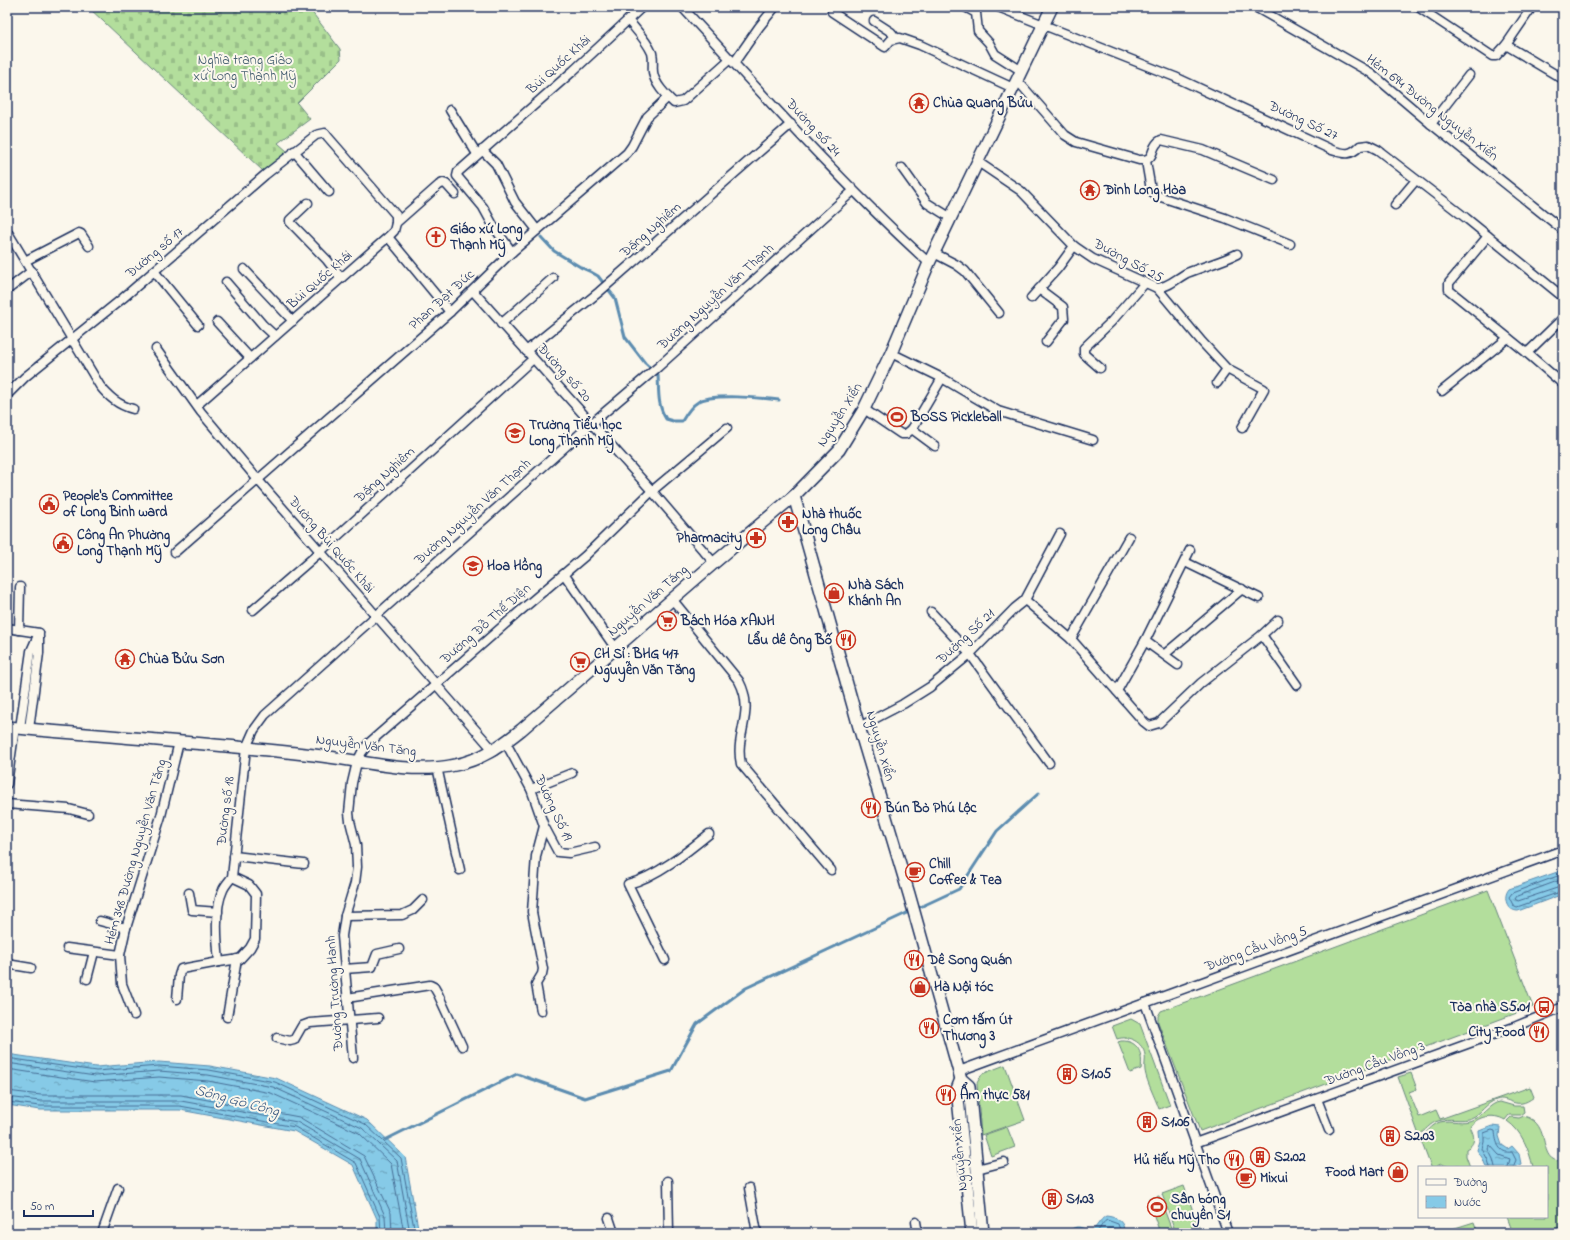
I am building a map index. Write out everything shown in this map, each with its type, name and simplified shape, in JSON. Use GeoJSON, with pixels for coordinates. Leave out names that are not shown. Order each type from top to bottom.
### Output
{"type":"FeatureCollection","features":[{"type":"Feature","properties":{"kind":"main road","name":"Nguyễn Xiển"},"geometry":{"type":"LineString","coordinates":[[983,1233],[969,1086],[960,1075],[794,496],[839,450],[864,409],[891,353],[932,258],[1052,7]]}},
{"type":"Feature","properties":{"kind":"main road","name":"Nguyễn Văn Tăng"},"geometry":{"type":"LineString","coordinates":[[18,728],[316,755],[357,762],[412,768],[437,768],[456,765],[494,751],[506,743],[672,599],[794,496]]}},
{"type":"Feature","properties":{"kind":"main road","name":"Nguyễn Xiển"},"geometry":{"type":"LineString","coordinates":[[960,1075],[957,1089],[972,1233]]}},
{"type":"Feature","properties":{"kind":"street","name":"Bùi Quốc Khái"},"geometry":{"type":"LineString","coordinates":[[512,252],[494,227],[484,207],[457,174],[573,71],[642,7]]}},
{"type":"Feature","properties":{"kind":"street","name":"Đường số 24"},"geometry":{"type":"LineString","coordinates":[[682,7],[853,190],[889,226],[932,258],[957,265],[965,271],[999,313]]}},
{"type":"Feature","properties":{"kind":"street"},"geometry":{"type":"LineString","coordinates":[[628,20],[644,38],[652,53],[654,62],[652,69],[653,76],[674,103],[683,101],[732,61],[775,7]]}},
{"type":"Feature","properties":{"kind":"street"},"geometry":{"type":"LineString","coordinates":[[965,7],[976,13],[978,31],[989,43],[995,54],[1065,135],[1076,142],[1139,160],[1146,160],[1150,158],[1155,146],[1161,140],[1203,150],[1274,180]]}},
{"type":"Feature","properties":{"kind":"street","name":"Đường Số 27"},"geometry":{"type":"LineString","coordinates":[[998,7],[1175,77],[1332,150],[1349,154],[1354,152],[1360,146],[1368,145],[1378,150],[1563,297]]}},
{"type":"Feature","properties":{"kind":"street","name":"Hẻm 694 Đường Nguyễn Xiển"},"geometry":{"type":"LineString","coordinates":[[1254,7],[1371,73],[1431,124],[1563,230]]}},
{"type":"Feature","properties":{"kind":"street"},"geometry":{"type":"LineString","coordinates":[[1418,7],[1492,56],[1496,56],[1506,45],[1532,7]]}},
{"type":"Feature","properties":{"kind":"street"},"geometry":{"type":"LineString","coordinates":[[832,12],[885,47],[891,40],[896,38],[907,40],[1017,79]]}},
{"type":"Feature","properties":{"kind":"street"},"geometry":{"type":"LineString","coordinates":[[874,21],[891,32],[896,38]]}},
{"type":"Feature","properties":{"kind":"street"},"geometry":{"type":"LineString","coordinates":[[1506,45],[1563,79]]}},
{"type":"Feature","properties":{"kind":"street"},"geometry":{"type":"LineString","coordinates":[[1431,124],[1469,75]]}},
{"type":"Feature","properties":{"kind":"street","name":"Phan Đạt Đức"},"geometry":{"type":"LineString","coordinates":[[175,552],[450,312],[537,229],[627,153],[647,118],[668,97]]}},
{"type":"Feature","properties":{"kind":"street"},"geometry":{"type":"LineString","coordinates":[[450,110],[480,152],[496,164],[515,202],[537,229]]}},
{"type":"Feature","properties":{"kind":"street","name":"Đặng Nghiêm"},"geometry":{"type":"LineString","coordinates":[[526,351],[611,282],[791,124]]}},
{"type":"Feature","properties":{"kind":"street","name":"Đường số 17"},"geometry":{"type":"LineString","coordinates":[[7,396],[25,377],[154,271],[294,151],[316,134],[324,133],[328,137],[396,215],[396,223]]}},
{"type":"Feature","properties":{"kind":"street"},"geometry":{"type":"LineString","coordinates":[[294,151],[329,192]]}},
{"type":"Feature","properties":{"kind":"street"},"geometry":{"type":"LineString","coordinates":[[1146,160],[1151,190],[1155,195],[1225,218],[1290,244]]}},
{"type":"Feature","properties":{"kind":"street","name":"Đường Số 25"},"geometry":{"type":"LineString","coordinates":[[978,162],[1021,191],[1074,246],[1093,259],[1157,288],[1202,342],[1227,369],[1264,389],[1242,428]]}},
{"type":"Feature","properties":{"kind":"street"},"geometry":{"type":"LineString","coordinates":[[902,168],[927,203],[951,218]]}},
{"type":"Feature","properties":{"kind":"street"},"geometry":{"type":"LineString","coordinates":[[1395,205],[1416,180]]}},
{"type":"Feature","properties":{"kind":"street","name":"Bùi Quốc Khái"},"geometry":{"type":"LineString","coordinates":[[197,405],[388,237],[394,230],[396,223],[443,183],[446,184],[455,194]]}},
{"type":"Feature","properties":{"kind":"street","name":"Đường Nguyễn Văn Thạnh"},"geometry":{"type":"LineString","coordinates":[[246,748],[254,730],[265,715],[592,423],[658,367],[853,190]]}},
{"type":"Feature","properties":{"kind":"street"},"geometry":{"type":"LineString","coordinates":[[308,203],[293,216],[290,222],[327,260],[341,278]]}},
{"type":"Feature","properties":{"kind":"street"},"geometry":{"type":"LineString","coordinates":[[7,231],[103,390],[115,402],[133,409]]}},
{"type":"Feature","properties":{"kind":"street"},"geometry":{"type":"LineString","coordinates":[[25,261],[79,233],[89,246]]}},
{"type":"Feature","properties":{"kind":"street"},"geometry":{"type":"LineString","coordinates":[[1488,236],[1450,283],[1449,290],[1563,384]]}},
{"type":"Feature","properties":{"kind":"street"},"geometry":{"type":"LineString","coordinates":[[388,237],[450,312]]}},
{"type":"Feature","properties":{"kind":"street"},"geometry":{"type":"LineString","coordinates":[[1030,298],[1058,268],[1074,246]]}},
{"type":"Feature","properties":{"kind":"street"},"geometry":{"type":"LineString","coordinates":[[1157,288],[1164,287],[1185,274],[1219,263],[1237,254]]}},
{"type":"Feature","properties":{"kind":"street"},"geometry":{"type":"LineString","coordinates":[[244,269],[293,321]]}},
{"type":"Feature","properties":{"kind":"street"},"geometry":{"type":"LineString","coordinates":[[7,290],[32,271]]}},
{"type":"Feature","properties":{"kind":"street"},"geometry":{"type":"LineString","coordinates":[[154,271],[198,325]]}},
{"type":"Feature","properties":{"kind":"street"},"geometry":{"type":"LineString","coordinates":[[501,324],[553,278]]}},
{"type":"Feature","properties":{"kind":"street"},"geometry":{"type":"LineString","coordinates":[[226,282],[275,336]]}},
{"type":"Feature","properties":{"kind":"street"},"geometry":{"type":"LineString","coordinates":[[1100,368],[1084,354],[1084,348],[1111,322],[1145,283]]}},
{"type":"Feature","properties":{"kind":"street"},"geometry":{"type":"LineString","coordinates":[[1039,289],[1063,308],[1064,319],[1046,342]]}},
{"type":"Feature","properties":{"kind":"street","name":"Đường số 20"},"geometry":{"type":"LineString","coordinates":[[473,291],[501,324],[592,423],[714,563]]}},
{"type":"Feature","properties":{"kind":"street"},"geometry":{"type":"LineString","coordinates":[[1527,353],[1563,318]]}},
{"type":"Feature","properties":{"kind":"street"},"geometry":{"type":"LineString","coordinates":[[217,322],[250,358]]}},
{"type":"Feature","properties":{"kind":"street"},"geometry":{"type":"LineString","coordinates":[[1442,391],[1508,338]]}},
{"type":"Feature","properties":{"kind":"street","name":"Đường Bùi Quốc Khái"},"geometry":{"type":"LineString","coordinates":[[156,349],[197,405],[258,480],[494,751]]}},
{"type":"Feature","properties":{"kind":"street"},"geometry":{"type":"LineString","coordinates":[[891,353],[942,378],[998,411],[1093,440]]}},
{"type":"Feature","properties":{"kind":"street","name":"Đặng Nghiêm"},"geometry":{"type":"LineString","coordinates":[[253,610],[320,552],[533,359]]}},
{"type":"Feature","properties":{"kind":"street"},"geometry":{"type":"LineString","coordinates":[[1217,383],[1227,369]]}},
{"type":"Feature","properties":{"kind":"street"},"geometry":{"type":"LineString","coordinates":[[864,409],[901,434],[906,434],[912,430],[942,378]]}},
{"type":"Feature","properties":{"kind":"street","name":"Đường Đỗ Thế Diện"},"geometry":{"type":"LineString","coordinates":[[357,762],[369,743],[585,556],[652,491],[727,428]]}},
{"type":"Feature","properties":{"kind":"street"},"geometry":{"type":"LineString","coordinates":[[912,430],[935,446]]}},
{"type":"Feature","properties":{"kind":"street","name":"Đường Số 21"},"geometry":{"type":"LineString","coordinates":[[859,727],[903,704],[930,687],[970,654],[1015,608],[1025,600],[1060,534]]}},
{"type":"Feature","properties":{"kind":"street"},"geometry":{"type":"LineString","coordinates":[[1071,639],[1129,537]]}},
{"type":"Feature","properties":{"kind":"street"},"geometry":{"type":"LineString","coordinates":[[1118,690],[1145,641],[1190,550]]}},
{"type":"Feature","properties":{"kind":"street"},"geometry":{"type":"LineString","coordinates":[[1185,562],[1259,598]]}},
{"type":"Feature","properties":{"kind":"street"},"geometry":{"type":"LineString","coordinates":[[564,574],[616,648]]}},
{"type":"Feature","properties":{"kind":"street"},"geometry":{"type":"LineString","coordinates":[[19,630],[20,587]]}},
{"type":"Feature","properties":{"kind":"street"},"geometry":{"type":"LineString","coordinates":[[1165,654],[1242,589]]}},
{"type":"Feature","properties":{"kind":"street"},"geometry":{"type":"LineString","coordinates":[[672,599],[739,681],[744,690],[746,720],[739,754],[741,764],[831,870]]}},
{"type":"Feature","properties":{"kind":"street"},"geometry":{"type":"LineString","coordinates":[[1025,600],[1071,639],[1149,726],[1159,723],[1201,683],[1262,635],[1278,620]]}},
{"type":"Feature","properties":{"kind":"street"},"geometry":{"type":"LineString","coordinates":[[931,612],[970,654],[1050,763]]}},
{"type":"Feature","properties":{"kind":"street"},"geometry":{"type":"LineString","coordinates":[[7,628],[38,633],[39,653],[18,728],[7,784]]}},
{"type":"Feature","properties":{"kind":"street"},"geometry":{"type":"LineString","coordinates":[[1262,635],[1297,685]]}},
{"type":"Feature","properties":{"kind":"street"},"geometry":{"type":"LineString","coordinates":[[1145,641],[1165,654],[1178,665]]}},
{"type":"Feature","properties":{"kind":"street","name":"Hẻm 348 Đường Nguyễn Văn Tăng"},"geometry":{"type":"LineString","coordinates":[[134,1015],[122,984],[120,955],[126,928],[161,816],[179,742]]}},
{"type":"Feature","properties":{"kind":"street","name":"Đường Số 19"},"geometry":{"type":"LineString","coordinates":[[506,743],[531,789],[544,826],[558,852],[569,853],[595,847]]}},
{"type":"Feature","properties":{"kind":"street","name":"Đường số 18"},"geometry":{"type":"LineString","coordinates":[[219,962],[219,902],[223,889],[232,877],[246,748]]}},
{"type":"Feature","properties":{"kind":"street","name":"Đường Trường Hanh"},"geometry":{"type":"LineString","coordinates":[[353,1058],[342,936],[345,916],[355,883],[357,866],[356,845],[349,813],[352,783],[357,762]]}},
{"type":"Feature","properties":{"kind":"street"},"geometry":{"type":"LineString","coordinates":[[437,768],[460,870]]}},
{"type":"Feature","properties":{"kind":"street"},"geometry":{"type":"LineString","coordinates":[[531,789],[572,773]]}},
{"type":"Feature","properties":{"kind":"street"},"geometry":{"type":"LineString","coordinates":[[7,804],[69,810],[88,814]]}},
{"type":"Feature","properties":{"kind":"street"},"geometry":{"type":"LineString","coordinates":[[541,1012],[536,984],[542,974],[543,969],[532,912],[536,856],[544,826]]}},
{"type":"Feature","properties":{"kind":"street"},"geometry":{"type":"LineString","coordinates":[[665,960],[628,884],[642,880],[690,849],[709,834]]}},
{"type":"Feature","properties":{"kind":"street","name":"Đường Cầu Vồng 5"},"geometry":{"type":"LineString","coordinates":[[960,1075],[1144,1003],[1563,850]]}},
{"type":"Feature","properties":{"kind":"street"},"geometry":{"type":"LineString","coordinates":[[234,856],[304,864]]}},
{"type":"Feature","properties":{"kind":"street"},"geometry":{"type":"LineString","coordinates":[[177,999],[181,969],[240,958],[250,948],[255,939],[256,894],[249,885],[232,877]]}},
{"type":"Feature","properties":{"kind":"street"},"geometry":{"type":"LineString","coordinates":[[189,893],[192,910],[218,912]]}},
{"type":"Feature","properties":{"kind":"street"},"geometry":{"type":"LineString","coordinates":[[345,916],[402,915],[413,910],[423,900]]}},
{"type":"Feature","properties":{"kind":"street"},"geometry":{"type":"LineString","coordinates":[[100,921],[126,928]]}},
{"type":"Feature","properties":{"kind":"street"},"geometry":{"type":"LineString","coordinates":[[67,948],[120,955]]}},
{"type":"Feature","properties":{"kind":"street"},"geometry":{"type":"LineString","coordinates":[[344,969],[372,967],[377,954],[399,949]]}},
{"type":"Feature","properties":{"kind":"street"},"geometry":{"type":"LineString","coordinates":[[87,979],[94,952]]}},
{"type":"Feature","properties":{"kind":"street"},"geometry":{"type":"LineString","coordinates":[[227,1017],[237,959]]}},
{"type":"Feature","properties":{"kind":"street"},"geometry":{"type":"LineString","coordinates":[[7,964],[32,968]]}},
{"type":"Feature","properties":{"kind":"street"},"geometry":{"type":"LineString","coordinates":[[347,998],[430,985],[434,987],[438,994],[462,1046]]}},
{"type":"Feature","properties":{"kind":"street"},"geometry":{"type":"LineString","coordinates":[[1144,1003],[1228,1233]]}},
{"type":"Feature","properties":{"kind":"street","name":"Đường Cầu Vồng 3"},"geometry":{"type":"LineString","coordinates":[[1195,1143],[1514,1027],[1563,1007]]}},
{"type":"Feature","properties":{"kind":"street"},"geometry":{"type":"LineString","coordinates":[[277,1038],[290,1041],[294,1040],[302,1026],[310,1023],[378,1018]]}},
{"type":"Feature","properties":{"kind":"street"},"geometry":{"type":"LineString","coordinates":[[1318,1099],[1329,1130]]}},
{"type":"Feature","properties":{"kind":"street"},"geometry":{"type":"LineString","coordinates":[[977,1169],[1004,1162]]}},
{"type":"Feature","properties":{"kind":"street"},"geometry":{"type":"LineString","coordinates":[[668,1181],[669,1233]]}},
{"type":"Feature","properties":{"kind":"street"},"geometry":{"type":"LineString","coordinates":[[102,1233],[118,1188]]}},
{"type":"Feature","properties":{"kind":"street"},"geometry":{"type":"LineString","coordinates":[[749,1188],[757,1233]]}},
{"type":"Feature","properties":{"kind":"street"},"geometry":{"type":"LineString","coordinates":[[609,1218],[614,1233]]}},
{"type":"Feature","properties":{"kind":"street"},"geometry":{"type":"LineString","coordinates":[[916,1222],[918,1233]]}},
{"type":"Feature","properties":{"kind":"green space","name":"Nghĩa trang Giáo xứ Long Thạnh Mỹ"},"geometry":{"type":"Polygon","coordinates":[[[88,7],[308,7],[340,49],[341,59],[297,103],[310,119],[278,143],[288,152],[263,171],[88,7]]]}},
{"type":"Feature","properties":{"kind":"green space"},"geometry":{"type":"Polygon","coordinates":[[[1488,890],[1533,1007],[1200,1131],[1158,1022],[1158,1016],[1161,1011],[1488,890]]]}},
{"type":"Feature","properties":{"kind":"green space"},"geometry":{"type":"Polygon","coordinates":[[[1131,1019],[1140,1024],[1170,1105],[1159,1109],[1146,1076],[1145,1055],[1141,1046],[1131,1039],[1117,1039],[1112,1026],[1131,1019]]]}},
{"type":"Feature","properties":{"kind":"green space"},"geometry":{"type":"Polygon","coordinates":[[[1127,1041],[1136,1046],[1140,1054],[1141,1069],[1130,1073],[1118,1042],[1127,1041]]]}},
{"type":"Feature","properties":{"kind":"green space"},"geometry":{"type":"Polygon","coordinates":[[[1005,1065],[1025,1120],[981,1135],[977,1083],[982,1074],[1005,1065]]]}},
{"type":"Feature","properties":{"kind":"green space"},"geometry":{"type":"Polygon","coordinates":[[[1411,1073],[1417,1089],[1409,1092],[1419,1117],[1436,1110],[1440,1119],[1530,1087],[1534,1097],[1522,1103],[1501,1099],[1492,1101],[1478,1114],[1471,1118],[1463,1120],[1446,1119],[1438,1121],[1430,1125],[1419,1135],[1398,1077],[1411,1073]]]}},
{"type":"Feature","properties":{"kind":"green space"},"geometry":{"type":"Polygon","coordinates":[[[1500,1102],[1514,1106],[1523,1106],[1524,1112],[1520,1115],[1509,1115],[1505,1120],[1490,1116],[1481,1118],[1473,1123],[1470,1127],[1474,1140],[1472,1145],[1466,1149],[1466,1156],[1470,1166],[1447,1166],[1441,1164],[1437,1166],[1431,1166],[1420,1138],[1437,1123],[1444,1121],[1470,1121],[1478,1117],[1496,1103],[1500,1102]]]}},
{"type":"Feature","properties":{"kind":"green space"},"geometry":{"type":"Polygon","coordinates":[[[1524,1116],[1533,1120],[1539,1127],[1549,1156],[1555,1160],[1563,1161],[1563,1198],[1560,1202],[1563,1201],[1563,1226],[1544,1233],[1513,1233],[1507,1218],[1548,1218],[1548,1166],[1533,1166],[1521,1135],[1507,1121],[1511,1117],[1519,1118],[1524,1116]]]}},
{"type":"Feature","properties":{"kind":"green space"},"geometry":{"type":"Polygon","coordinates":[[[1007,1127],[1015,1147],[991,1156],[984,1135],[1007,1127]]]}},
{"type":"Feature","properties":{"kind":"green space"},"geometry":{"type":"Polygon","coordinates":[[[1184,1186],[1201,1233],[1176,1233],[1162,1194],[1184,1186]]]}},
{"type":"Feature","properties":{"kind":"green space"},"geometry":{"type":"Polygon","coordinates":[[[1159,1196],[1173,1233],[1160,1233],[1148,1199],[1159,1196]]]}},
{"type":"Feature","properties":{"kind":"green space"},"geometry":{"type":"Polygon","coordinates":[[[1474,1222],[1478,1233],[1454,1233],[1452,1229],[1474,1222]]]}},
{"type":"Feature","properties":{"kind":"water"},"geometry":{"type":"Polygon","coordinates":[[[1563,870],[1563,894],[1518,911],[1511,909],[1508,906],[1506,896],[1509,889],[1563,870]]]}},
{"type":"Feature","properties":{"kind":"water","name":"Sông Gò Công"},"geometry":{"type":"Polygon","coordinates":[[[7,1054],[96,1067],[159,1062],[210,1066],[276,1078],[367,1120],[405,1157],[419,1233],[377,1233],[377,1219],[353,1165],[294,1131],[180,1110],[40,1110],[7,1105],[7,1054]]]}},
{"type":"Feature","properties":{"kind":"water"},"geometry":{"type":"Polygon","coordinates":[[[1492,1126],[1500,1127],[1499,1136],[1502,1145],[1508,1149],[1512,1146],[1519,1154],[1521,1164],[1516,1166],[1486,1166],[1477,1150],[1480,1141],[1479,1131],[1492,1126]]]}},
{"type":"Feature","properties":{"kind":"water"},"geometry":{"type":"Polygon","coordinates":[[[1106,1216],[1120,1221],[1124,1229],[1124,1233],[1067,1233],[1071,1229],[1078,1227],[1092,1230],[1106,1216]]]}},
{"type":"Feature","properties":{"kind":"waterway"},"geometry":{"type":"LineString","coordinates":[[541,237],[554,251],[598,276],[615,298],[625,337],[645,363],[658,375],[660,403],[666,419],[682,421],[689,410],[695,404],[704,399],[737,397],[779,400]]}},
{"type":"Feature","properties":{"kind":"waterway"},"geometry":{"type":"LineString","coordinates":[[916,909],[959,889],[997,831],[1039,793]]}},
{"type":"Feature","properties":{"kind":"waterway"},"geometry":{"type":"LineString","coordinates":[[385,1140],[517,1074],[585,1098],[671,1071],[697,1024],[746,988],[911,911]]}},
{"type":"Feature","properties":{"kind":"place","name":"Chùa Quang Bửu"},"geometry":{"type":"Point","coordinates":[919,103]}},
{"type":"Feature","properties":{"kind":"place","name":"Đình Long Hòa"},"geometry":{"type":"Point","coordinates":[1090,190]}},
{"type":"Feature","properties":{"kind":"place","name":"Giáo xứ Long Thạnh Mỹ"},"geometry":{"type":"Point","coordinates":[436,237]}},
{"type":"Feature","properties":{"kind":"place","name":"BOSS Pickleball"},"geometry":{"type":"Point","coordinates":[897,417]}},
{"type":"Feature","properties":{"kind":"place","name":"Trường Tiểu học Long Thạnh Mỹ"},"geometry":{"type":"Point","coordinates":[515,433]}},
{"type":"Feature","properties":{"kind":"place","name":"People's Committee of Long Binh ward"},"geometry":{"type":"Point","coordinates":[49,504]}},
{"type":"Feature","properties":{"kind":"place","name":"Nhà thuốc Long Châu"},"geometry":{"type":"Point","coordinates":[788,522]}},
{"type":"Feature","properties":{"kind":"place","name":"Pharmacity"},"geometry":{"type":"Point","coordinates":[756,538]}},
{"type":"Feature","properties":{"kind":"place","name":"Công An Phường Long Thạnh Mỹ"},"geometry":{"type":"Point","coordinates":[63,543]}},
{"type":"Feature","properties":{"kind":"place","name":"Hoa Hồng"},"geometry":{"type":"Point","coordinates":[473,566]}},
{"type":"Feature","properties":{"kind":"place","name":"Nhà Sách Khánh An"},"geometry":{"type":"Point","coordinates":[834,593]}},
{"type":"Feature","properties":{"kind":"place","name":"Bách Hóa XANH"},"geometry":{"type":"Point","coordinates":[667,621]}},
{"type":"Feature","properties":{"kind":"place","name":"Lẩu dê Ông Bố"},"geometry":{"type":"Point","coordinates":[846,640]}},
{"type":"Feature","properties":{"kind":"place","name":"Chùa Bửu Sơn"},"geometry":{"type":"Point","coordinates":[125,659]}},
{"type":"Feature","properties":{"kind":"place","name":"CH Sỉ : BHG 417 Nguyễn Văn Tăng"},"geometry":{"type":"Point","coordinates":[580,662]}},
{"type":"Feature","properties":{"kind":"place","name":"Bún Bò Phú Lộc"},"geometry":{"type":"Point","coordinates":[871,808]}},
{"type":"Feature","properties":{"kind":"place","name":"Chill Coffee & Tea"},"geometry":{"type":"Point","coordinates":[915,872]}},
{"type":"Feature","properties":{"kind":"place","name":"Dê Song Quán"},"geometry":{"type":"Point","coordinates":[914,960]}},
{"type":"Feature","properties":{"kind":"place","name":"Hà Nội tóc"},"geometry":{"type":"Point","coordinates":[920,987]}},
{"type":"Feature","properties":{"kind":"place","name":"Tòa nhà S5.01"},"geometry":{"type":"Point","coordinates":[1544,1007]}},
{"type":"Feature","properties":{"kind":"place","name":"Cơm tấm Út Thương 3"},"geometry":{"type":"Point","coordinates":[929,1028]}},
{"type":"Feature","properties":{"kind":"place","name":"City Food"},"geometry":{"type":"Point","coordinates":[1539,1032]}},
{"type":"Feature","properties":{"kind":"place","name":"S1.05"},"geometry":{"type":"Point","coordinates":[1067,1074]}},
{"type":"Feature","properties":{"kind":"place","name":"Ẩm thực 581"},"geometry":{"type":"Point","coordinates":[946,1095]}},
{"type":"Feature","properties":{"kind":"place","name":"S1.06"},"geometry":{"type":"Point","coordinates":[1147,1122]}},
{"type":"Feature","properties":{"kind":"place","name":"S2.03"},"geometry":{"type":"Point","coordinates":[1390,1136]}},
{"type":"Feature","properties":{"kind":"place","name":"S2.02"},"geometry":{"type":"Point","coordinates":[1260,1157]}},
{"type":"Feature","properties":{"kind":"place","name":"Hủ tiếu Mỹ Tho"},"geometry":{"type":"Point","coordinates":[1234,1160]}},
{"type":"Feature","properties":{"kind":"place","name":"Food Mart"},"geometry":{"type":"Point","coordinates":[1398,1172]}},
{"type":"Feature","properties":{"kind":"place","name":"Mixui"},"geometry":{"type":"Point","coordinates":[1246,1178]}},
{"type":"Feature","properties":{"kind":"place","name":"S1.03"},"geometry":{"type":"Point","coordinates":[1052,1199]}},
{"type":"Feature","properties":{"kind":"place","name":"Sân bóng chuyền S1"},"geometry":{"type":"Point","coordinates":[1157,1207]}}]}
